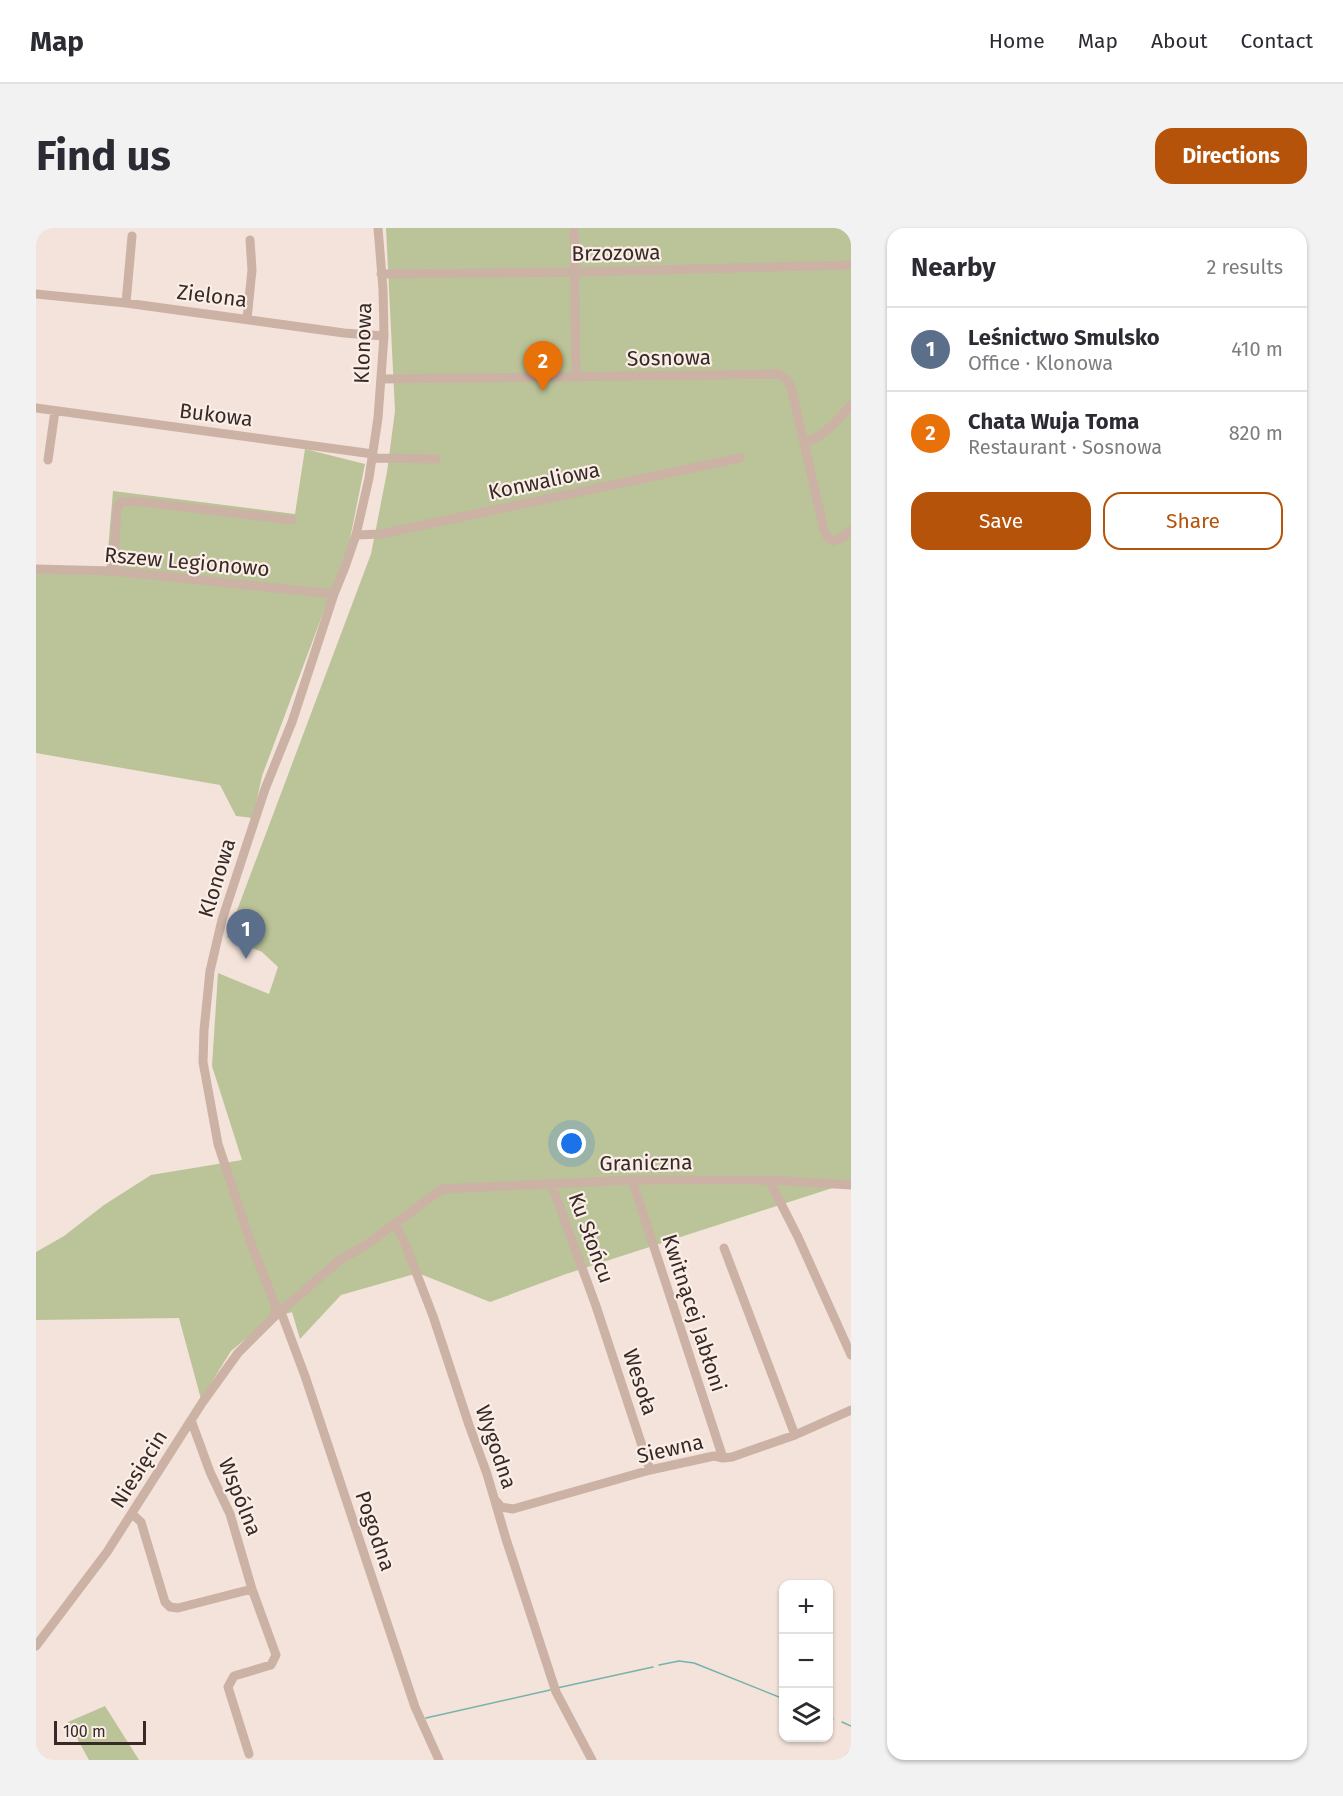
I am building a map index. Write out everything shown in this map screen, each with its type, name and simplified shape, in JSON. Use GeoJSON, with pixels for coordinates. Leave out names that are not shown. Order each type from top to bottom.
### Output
{"type":"FeatureCollection","features":[{"type":"Feature","properties":{"kind":"street","name":"Klonowa"},"geometry":{"type":"LineString","coordinates":[[278,1314],[250,1241],[218,1144],[203,1062],[204,1030],[210,971],[222,920],[246,843],[292,722],[356,535],[373,456],[381,379],[384,336],[378,228]]}},
{"type":"Feature","properties":{"kind":"street"},"geometry":{"type":"LineString","coordinates":[[574,228],[576,378]]}},
{"type":"Feature","properties":{"kind":"street"},"geometry":{"type":"LineString","coordinates":[[126,303],[132,236]]}},
{"type":"Feature","properties":{"kind":"street"},"geometry":{"type":"LineString","coordinates":[[247,319],[252,270],[250,240]]}},
{"type":"Feature","properties":{"kind":"street","name":"Brzozowa"},"geometry":{"type":"LineString","coordinates":[[381,274],[851,265]]}},
{"type":"Feature","properties":{"kind":"street","name":"Zielona"},"geometry":{"type":"LineString","coordinates":[[36,294],[126,303],[344,333],[384,336]]}},
{"type":"Feature","properties":{"kind":"street","name":"Sosnowa"},"geometry":{"type":"LineString","coordinates":[[381,379],[779,374],[791,387],[824,530],[828,538],[833,541],[843,537],[851,530]]}},
{"type":"Feature","properties":{"kind":"street"},"geometry":{"type":"LineString","coordinates":[[805,442],[816,439],[828,430],[851,405]]}},
{"type":"Feature","properties":{"kind":"street","name":"Bukowa"},"geometry":{"type":"LineString","coordinates":[[36,408],[373,456]]}},
{"type":"Feature","properties":{"kind":"street"},"geometry":{"type":"LineString","coordinates":[[48,460],[55,411]]}},
{"type":"Feature","properties":{"kind":"street"},"geometry":{"type":"LineString","coordinates":[[373,456],[436,459]]}},
{"type":"Feature","properties":{"kind":"street","name":"Konwaliowa"},"geometry":{"type":"LineString","coordinates":[[356,535],[381,534],[740,458]]}},
{"type":"Feature","properties":{"kind":"street"},"geometry":{"type":"LineString","coordinates":[[113,571],[117,508],[121,501],[292,520]]}},
{"type":"Feature","properties":{"kind":"street","name":"Rszew Legionowo"},"geometry":{"type":"LineString","coordinates":[[36,569],[113,571],[334,594]]}},
{"type":"Feature","properties":{"kind":"street","name":"Graniczna"},"geometry":{"type":"LineString","coordinates":[[442,1189],[632,1180],[769,1180],[851,1185]]}},
{"type":"Feature","properties":{"kind":"street","name":"Kwitnącej Jabłoni"},"geometry":{"type":"LineString","coordinates":[[632,1180],[723,1458]]}},
{"type":"Feature","properties":{"kind":"street"},"geometry":{"type":"LineString","coordinates":[[769,1180],[798,1237],[851,1355]]}},
{"type":"Feature","properties":{"kind":"street","name":"Ku Słońcu"},"geometry":{"type":"LineString","coordinates":[[551,1183],[596,1306]]}},
{"type":"Feature","properties":{"kind":"street","name":"Niesięcin"},"geometry":{"type":"LineString","coordinates":[[36,1646],[104,1556],[191,1419],[238,1353],[278,1314],[340,1260],[366,1245],[442,1189]]}},
{"type":"Feature","properties":{"kind":"street","name":"Wygodna"},"geometry":{"type":"LineString","coordinates":[[395,1224],[404,1241],[433,1316],[496,1501],[506,1539],[555,1689],[592,1760]]}},
{"type":"Feature","properties":{"kind":"street"},"geometry":{"type":"LineString","coordinates":[[724,1248],[795,1435]]}},
{"type":"Feature","properties":{"kind":"street","name":"Wesoła"},"geometry":{"type":"LineString","coordinates":[[596,1306],[650,1470]]}},
{"type":"Feature","properties":{"kind":"street","name":"Pogodna"},"geometry":{"type":"LineString","coordinates":[[278,1314],[305,1376],[415,1707],[439,1760]]}},
{"type":"Feature","properties":{"kind":"street","name":"Siewna"},"geometry":{"type":"LineString","coordinates":[[496,1501],[501,1507],[513,1509],[650,1470],[714,1456],[723,1458],[749,1452],[851,1410]]}},
{"type":"Feature","properties":{"kind":"street","name":"Wspólna"},"geometry":{"type":"LineString","coordinates":[[191,1419],[210,1472],[230,1514],[252,1589],[276,1655],[271,1665],[234,1676],[228,1687],[249,1754]]}},
{"type":"Feature","properties":{"kind":"street"},"geometry":{"type":"LineString","coordinates":[[132,1514],[141,1522],[165,1602],[170,1607],[178,1608],[252,1589]]}},
{"type":"Feature","properties":{"kind":"green space"},"geometry":{"type":"Polygon","coordinates":[[[386,228],[851,228],[851,1182],[566,1274],[490,1302],[418,1273],[341,1295],[300,1339],[292,1312],[271,1318],[231,1351],[201,1399],[179,1318],[36,1320],[36,1252],[64,1236],[104,1205],[151,1175],[242,1160],[212,1066],[218,973],[269,994],[278,967],[262,952],[227,937],[371,554],[387,472],[395,411],[386,228]]]}},
{"type":"Feature","properties":{"kind":"green space"},"geometry":{"type":"Polygon","coordinates":[[[305,449],[365,464],[349,544],[262,776],[253,818],[236,816],[220,785],[36,753],[36,573],[106,574],[113,491],[295,514],[305,449]]]}},
{"type":"Feature","properties":{"kind":"green space"},"geometry":{"type":"Polygon","coordinates":[[[105,1706],[139,1760],[89,1760],[68,1722],[105,1706]]]}},
{"type":"Feature","properties":{"kind":"waterway"},"geometry":{"type":"LineString","coordinates":[[659,1665],[679,1661],[694,1663],[779,1697]]}},
{"type":"Feature","properties":{"kind":"waterway"},"geometry":{"type":"LineString","coordinates":[[557,1688],[653,1667]]}},
{"type":"Feature","properties":{"kind":"waterway"},"geometry":{"type":"LineString","coordinates":[[426,1718],[550,1690]]}},
{"type":"Feature","properties":{"kind":"waterway"},"geometry":{"type":"LineString","coordinates":[[842,1722],[851,1726]]}},
{"type":"Feature","properties":{"kind":"waterway"},"geometry":{"type":"LineString","coordinates":[[842,1760],[851,1750]]}},
{"type":"Feature","properties":{"kind":"place","name":"Chata Wuja Toma"},"geometry":{"type":"Point","coordinates":[543,391]}},
{"type":"Feature","properties":{"kind":"place","name":"Leśnictwo Smulsko"},"geometry":{"type":"Point","coordinates":[246,959]}}]}
